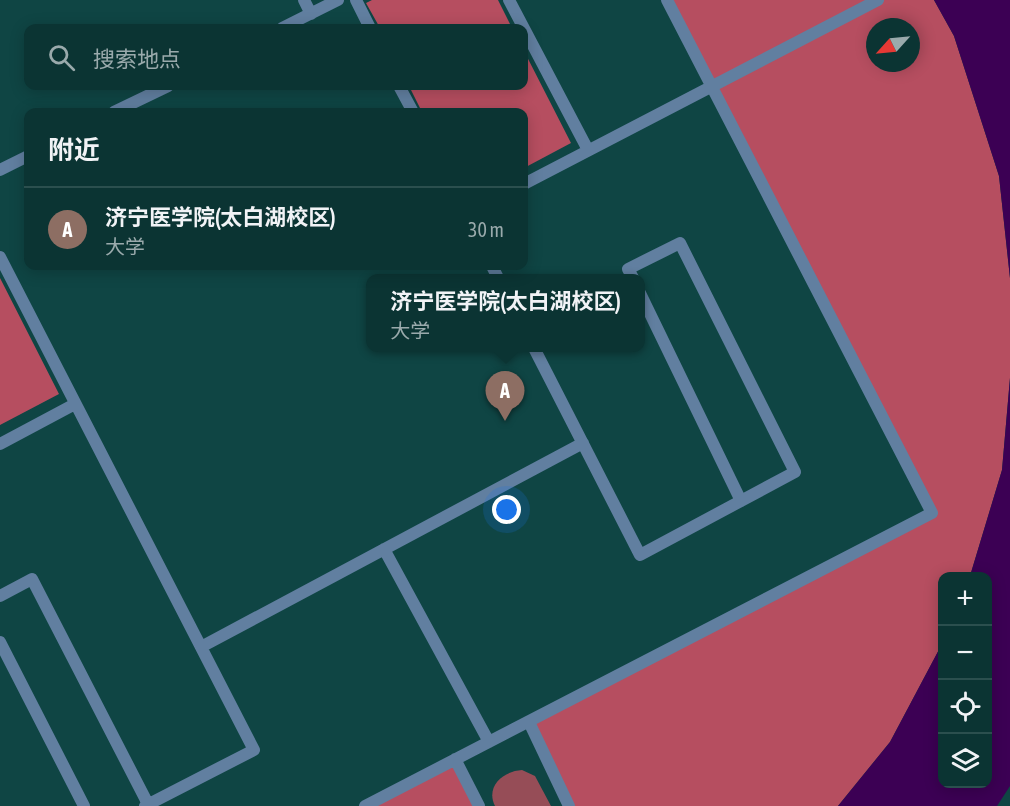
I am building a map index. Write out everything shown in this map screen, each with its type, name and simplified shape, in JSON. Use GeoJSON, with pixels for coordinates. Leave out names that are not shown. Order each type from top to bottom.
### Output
{"type":"FeatureCollection","features":[{"type":"Feature","properties":{"kind":"lane"},"geometry":{"type":"LineString","coordinates":[[304,0],[311,14]]}},
{"type":"Feature","properties":{"kind":"lane"},"geometry":{"type":"LineString","coordinates":[[290,24],[338,0]]}},
{"type":"Feature","properties":{"kind":"lane"},"geometry":{"type":"LineString","coordinates":[[356,0],[368,24]]}},
{"type":"Feature","properties":{"kind":"lane"},"geometry":{"type":"LineString","coordinates":[[509,0],[522,24]]}},
{"type":"Feature","properties":{"kind":"lane"},"geometry":{"type":"LineString","coordinates":[[365,806],[932,513],[667,0]]}},
{"type":"Feature","properties":{"kind":"lane"},"geometry":{"type":"LineString","coordinates":[[528,182],[878,0]]}},
{"type":"Feature","properties":{"kind":"lane"},"geometry":{"type":"LineString","coordinates":[[528,36],[588,150]]}},
{"type":"Feature","properties":{"kind":"lane"},"geometry":{"type":"LineString","coordinates":[[122,108],[160,90]]}},
{"type":"Feature","properties":{"kind":"lane"},"geometry":{"type":"LineString","coordinates":[[401,90],[411,108]]}},
{"type":"Feature","properties":{"kind":"lane"},"geometry":{"type":"LineString","coordinates":[[0,170],[24,158]]}},
{"type":"Feature","properties":{"kind":"lane"},"geometry":{"type":"LineString","coordinates":[[536,352],[640,555],[795,472],[680,243],[628,269],[630,274]]}},
{"type":"Feature","properties":{"kind":"lane"},"geometry":{"type":"LineString","coordinates":[[0,257],[254,750],[146,805],[32,579],[0,596]]}},
{"type":"Feature","properties":{"kind":"lane"},"geometry":{"type":"LineString","coordinates":[[645,303],[741,501]]}},
{"type":"Feature","properties":{"kind":"lane"},"geometry":{"type":"LineString","coordinates":[[0,444],[75,404]]}},
{"type":"Feature","properties":{"kind":"lane"},"geometry":{"type":"LineString","coordinates":[[201,647],[583,443]]}},
{"type":"Feature","properties":{"kind":"lane"},"geometry":{"type":"LineString","coordinates":[[384,549],[489,742]]}},
{"type":"Feature","properties":{"kind":"lane"},"geometry":{"type":"LineString","coordinates":[[0,642],[84,806]]}},
{"type":"Feature","properties":{"kind":"lane"},"geometry":{"type":"LineString","coordinates":[[529,722],[569,806]]}},
{"type":"Feature","properties":{"kind":"lane"},"geometry":{"type":"LineString","coordinates":[[455,759],[479,806]]}},
{"type":"Feature","properties":{"kind":"shaded area"},"geometry":{"type":"Polygon","coordinates":[[[372,0],[498,0],[510,24],[378,24],[366,3],[372,0]]]}},
{"type":"Feature","properties":{"kind":"shaded area"},"geometry":{"type":"Polygon","coordinates":[[[667,0],[934,0],[954,36],[999,176],[1010,278],[1010,378],[1002,470],[971,572],[938,572],[938,652],[890,742],[838,806],[569,806],[529,722],[932,513],[667,0]]]}},
{"type":"Feature","properties":{"kind":"shaded area"},"geometry":{"type":"Polygon","coordinates":[[[934,0],[1010,0],[1010,278],[999,176],[954,36],[934,0]]]}},
{"type":"Feature","properties":{"kind":"shaded area"},"geometry":{"type":"Polygon","coordinates":[[[528,59],[571,143],[528,166],[528,108],[420,108],[411,90],[528,90],[528,59]]]}},
{"type":"Feature","properties":{"kind":"shaded area"},"geometry":{"type":"Polygon","coordinates":[[[0,278],[59,394],[0,425],[0,278]]]}},
{"type":"Feature","properties":{"kind":"shaded area"},"geometry":{"type":"Polygon","coordinates":[[[1010,378],[1010,786],[997,806],[838,806],[890,742],[938,652],[938,788],[992,788],[992,572],[971,572],[1002,470],[1010,378]]]}},
{"type":"Feature","properties":{"kind":"shaded area"},"geometry":{"type":"Polygon","coordinates":[[[455,759],[479,806],[365,806],[455,759]]]}},
{"type":"Feature","properties":{"kind":"shaded area"},"geometry":{"type":"Polygon","coordinates":[[[522,770],[535,776],[551,806],[495,806],[492,792],[494,786],[509,773],[522,770]]]}},
{"type":"Feature","properties":{"kind":"place","name":"济宁医学院(太白湖校区)"},"geometry":{"type":"Point","coordinates":[505,421]}}]}
